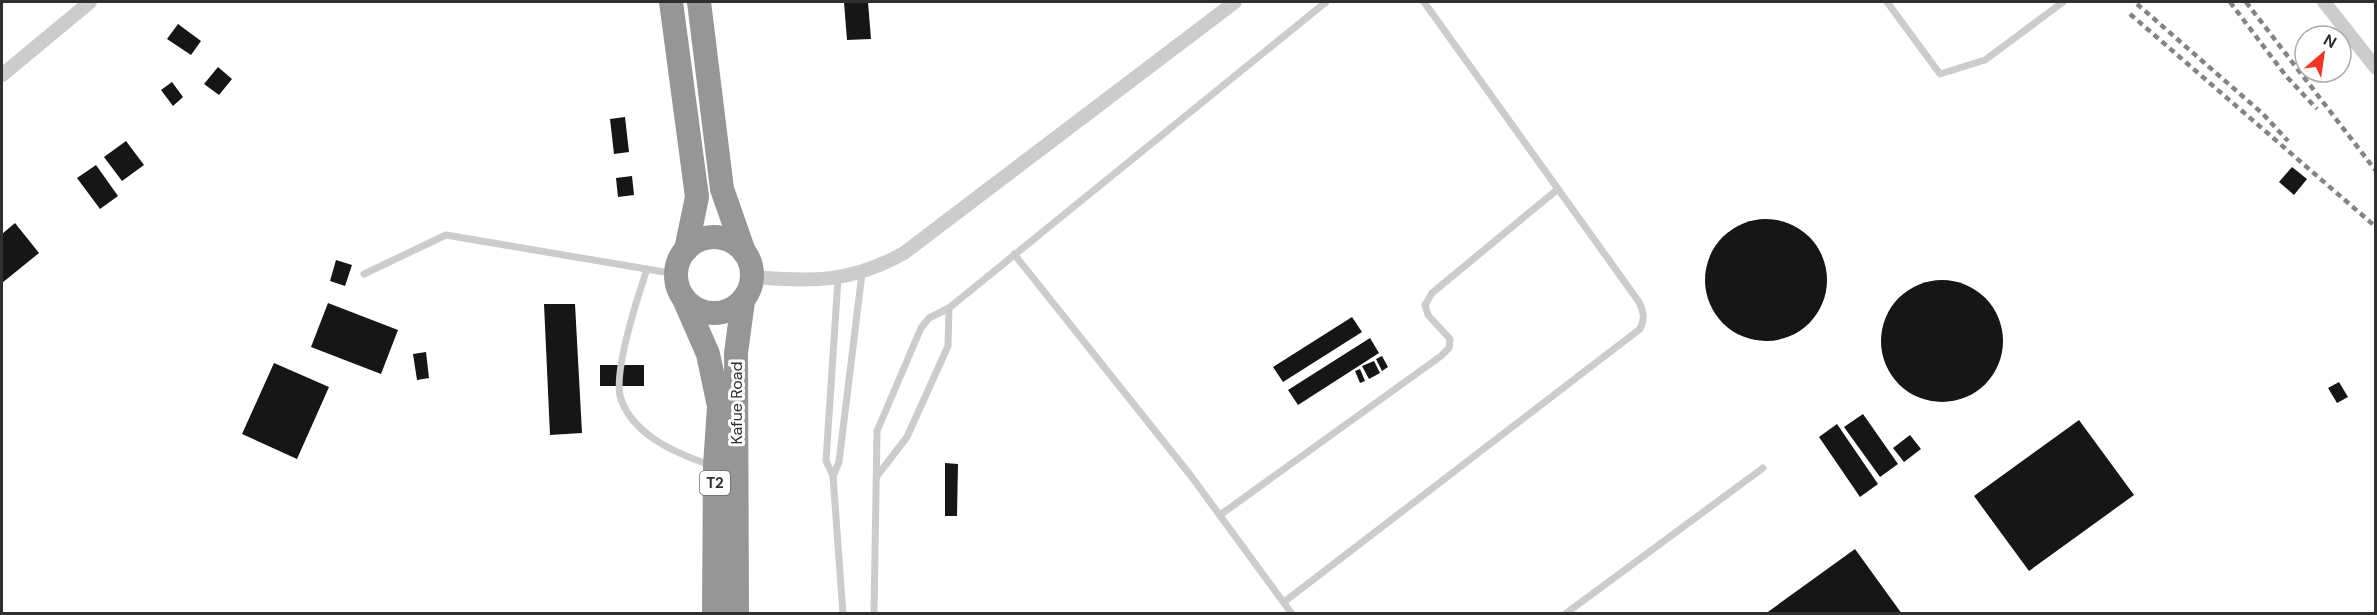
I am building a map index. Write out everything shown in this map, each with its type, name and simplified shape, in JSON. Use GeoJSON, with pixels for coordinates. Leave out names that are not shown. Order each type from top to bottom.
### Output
{"type":"FeatureCollection","features":[{"type":"Feature","properties":{"kind":"highway"},"geometry":{"type":"LineString","coordinates":[[671,2],[697,197],[686,250],[679,261],[676,274],[678,287],[684,299],[694,308],[706,313],[726,311],[743,301],[750,290],[752,277],[751,264],[744,252],[722,189],[699,2]]}},
{"type":"Feature","properties":{"kind":"highway"},"geometry":{"type":"LineString","coordinates":[[686,250],[705,238],[716,237],[736,244],[744,252]]}},
{"type":"Feature","properties":{"kind":"highway","name":"Kafue Road"},"geometry":{"type":"LineString","coordinates":[[684,299],[708,354],[719,406],[714,614]]}},
{"type":"Feature","properties":{"kind":"highway","name":"Kafue Road"},"geometry":{"type":"LineString","coordinates":[[737,614],[736,353],[743,301]]}},
{"type":"Feature","properties":{"kind":"street"},"geometry":{"type":"LineString","coordinates":[[2,75],[90,2]]}},
{"type":"Feature","properties":{"kind":"street"},"geometry":{"type":"LineString","coordinates":[[752,277],[802,282],[838,279],[862,273],[903,253],[1235,2]]}},
{"type":"Feature","properties":{"kind":"street"},"geometry":{"type":"LineString","coordinates":[[2324,2],[2376,68]]}},
{"type":"Feature","properties":{"kind":"lane"},"geometry":{"type":"LineString","coordinates":[[874,614],[877,476],[874,447],[877,431],[924,323],[949,308],[1326,2]]}},
{"type":"Feature","properties":{"kind":"lane"},"geometry":{"type":"LineString","coordinates":[[1284,602],[1640,329],[1644,313],[1639,302],[1424,2]]}},
{"type":"Feature","properties":{"kind":"lane"},"geometry":{"type":"LineString","coordinates":[[1887,2],[1940,74],[1985,60],[2063,2]]}},
{"type":"Feature","properties":{"kind":"lane"},"geometry":{"type":"LineString","coordinates":[[1220,515],[1441,356],[1449,348],[1450,339],[1428,315],[1425,305],[1432,293],[1558,189]]}},
{"type":"Feature","properties":{"kind":"lane"},"geometry":{"type":"LineString","coordinates":[[364,274],[446,235],[676,274]]}},
{"type":"Feature","properties":{"kind":"lane"},"geometry":{"type":"LineString","coordinates":[[1014,254],[1220,515],[1292,614]]}},
{"type":"Feature","properties":{"kind":"lane"},"geometry":{"type":"LineString","coordinates":[[647,269],[633,311],[620,379],[620,397],[628,415],[666,448],[716,466]]}},
{"type":"Feature","properties":{"kind":"lane"},"geometry":{"type":"LineString","coordinates":[[833,476],[839,462],[862,273]]}},
{"type":"Feature","properties":{"kind":"lane"},"geometry":{"type":"LineString","coordinates":[[838,279],[826,461],[833,476],[843,614]]}},
{"type":"Feature","properties":{"kind":"lane"},"geometry":{"type":"LineString","coordinates":[[877,476],[897,454],[907,437],[948,346],[949,308]]}},
{"type":"Feature","properties":{"kind":"lane"},"geometry":{"type":"LineString","coordinates":[[1565,614],[1763,468]]}},
{"type":"Feature","properties":{"kind":"building"},"geometry":{"type":"Polygon","coordinates":[[[844,2],[868,2],[871,39],[847,40],[844,2]]]}},
{"type":"Feature","properties":{"kind":"building"},"geometry":{"type":"Polygon","coordinates":[[[178,24],[201,41],[191,55],[167,39],[178,24]]]}},
{"type":"Feature","properties":{"kind":"building"},"geometry":{"type":"Polygon","coordinates":[[[218,67],[232,79],[219,95],[204,84],[218,67]]]}},
{"type":"Feature","properties":{"kind":"building"},"geometry":{"type":"Polygon","coordinates":[[[172,82],[183,97],[173,106],[161,90],[172,82]]]}},
{"type":"Feature","properties":{"kind":"building"},"geometry":{"type":"Polygon","coordinates":[[[625,117],[629,152],[614,154],[610,119],[625,117]]]}},
{"type":"Feature","properties":{"kind":"building"},"geometry":{"type":"Polygon","coordinates":[[[126,141],[144,165],[122,181],[104,157],[126,141]]]}},
{"type":"Feature","properties":{"kind":"building"},"geometry":{"type":"Polygon","coordinates":[[[96,165],[118,196],[100,209],[77,178],[96,165]]]}},
{"type":"Feature","properties":{"kind":"building"},"geometry":{"type":"Polygon","coordinates":[[[2292,167],[2307,179],[2294,195],[2279,182],[2292,167]]]}},
{"type":"Feature","properties":{"kind":"building"},"geometry":{"type":"Polygon","coordinates":[[[632,176],[634,195],[618,197],[616,178],[632,176]]]}},
{"type":"Feature","properties":{"kind":"building"},"geometry":{"type":"Polygon","coordinates":[[[1766,219],[1790,223],[1809,237],[1823,256],[1827,280],[1823,304],[1809,323],[1790,337],[1766,341],[1742,337],[1723,323],[1709,304],[1705,280],[1709,256],[1723,237],[1742,223],[1766,219]]]}},
{"type":"Feature","properties":{"kind":"building"},"geometry":{"type":"Polygon","coordinates":[[[15,223],[39,253],[2,283],[2,234],[15,223]]]}},
{"type":"Feature","properties":{"kind":"building"},"geometry":{"type":"Polygon","coordinates":[[[336,260],[352,265],[345,286],[330,281],[336,260]]]}},
{"type":"Feature","properties":{"kind":"building"},"geometry":{"type":"Polygon","coordinates":[[[1942,280],[1966,284],[1985,298],[1999,317],[2003,341],[1999,365],[1985,384],[1966,398],[1942,402],[1918,398],[1899,384],[1885,365],[1881,341],[1885,317],[1899,298],[1918,284],[1942,280]]]}},
{"type":"Feature","properties":{"kind":"building"},"geometry":{"type":"Polygon","coordinates":[[[328,303],[398,330],[381,374],[311,347],[328,303]]]}},
{"type":"Feature","properties":{"kind":"building"},"geometry":{"type":"Polygon","coordinates":[[[544,304],[575,304],[582,433],[550,435],[544,304]]]}},
{"type":"Feature","properties":{"kind":"building"},"geometry":{"type":"Polygon","coordinates":[[[1352,317],[1362,332],[1283,382],[1273,367],[1352,317]]]}},
{"type":"Feature","properties":{"kind":"building"},"geometry":{"type":"Polygon","coordinates":[[[1370,338],[1379,353],[1298,405],[1288,390],[1370,338]]]}},
{"type":"Feature","properties":{"kind":"building"},"geometry":{"type":"Polygon","coordinates":[[[426,352],[429,378],[417,380],[413,354],[426,352]]]}},
{"type":"Feature","properties":{"kind":"building"},"geometry":{"type":"Polygon","coordinates":[[[1382,356],[1388,367],[1382,371],[1376,359],[1382,356]]]}},
{"type":"Feature","properties":{"kind":"building"},"geometry":{"type":"Polygon","coordinates":[[[1374,361],[1380,373],[1369,379],[1362,366],[1374,361]]]}},
{"type":"Feature","properties":{"kind":"building"},"geometry":{"type":"Polygon","coordinates":[[[274,363],[329,387],[297,459],[242,434],[274,363]]]}},
{"type":"Feature","properties":{"kind":"building"},"geometry":{"type":"Polygon","coordinates":[[[600,365],[644,365],[644,386],[600,386],[600,365]]]}},
{"type":"Feature","properties":{"kind":"building"},"geometry":{"type":"Polygon","coordinates":[[[1360,369],[1365,381],[1360,383],[1355,371],[1360,369]]]}},
{"type":"Feature","properties":{"kind":"building"},"geometry":{"type":"Polygon","coordinates":[[[2339,382],[2348,397],[2337,403],[2328,388],[2339,382]]]}},
{"type":"Feature","properties":{"kind":"building"},"geometry":{"type":"Polygon","coordinates":[[[1863,414],[1898,464],[1880,477],[1844,427],[1863,414]]]}},
{"type":"Feature","properties":{"kind":"building"},"geometry":{"type":"Polygon","coordinates":[[[2079,420],[2134,495],[2029,571],[1974,496],[2079,420]]]}},
{"type":"Feature","properties":{"kind":"building"},"geometry":{"type":"Polygon","coordinates":[[[1837,424],[1878,484],[1860,497],[1819,437],[1837,424]]]}},
{"type":"Feature","properties":{"kind":"building"},"geometry":{"type":"Polygon","coordinates":[[[1910,435],[1921,449],[1904,462],[1893,448],[1910,435]]]}},
{"type":"Feature","properties":{"kind":"building"},"geometry":{"type":"Polygon","coordinates":[[[945,463],[958,464],[957,516],[945,516],[945,463]]]}},
{"type":"Feature","properties":{"kind":"building"},"geometry":{"type":"Polygon","coordinates":[[[1855,549],[1902,614],[1765,614],[1855,549]]]}},
{"type":"Feature","properties":{"kind":"railway"},"geometry":{"type":"LineString","coordinates":[[2230,2],[2286,76],[2317,109]]}},
{"type":"Feature","properties":{"kind":"railway"},"geometry":{"type":"LineString","coordinates":[[2246,2],[2376,171]]}},
{"type":"Feature","properties":{"kind":"railway"},"geometry":{"type":"LineString","coordinates":[[2137,4],[2263,114],[2288,141]]}},
{"type":"Feature","properties":{"kind":"railway"},"geometry":{"type":"LineString","coordinates":[[2130,14],[2376,227]]}}]}
